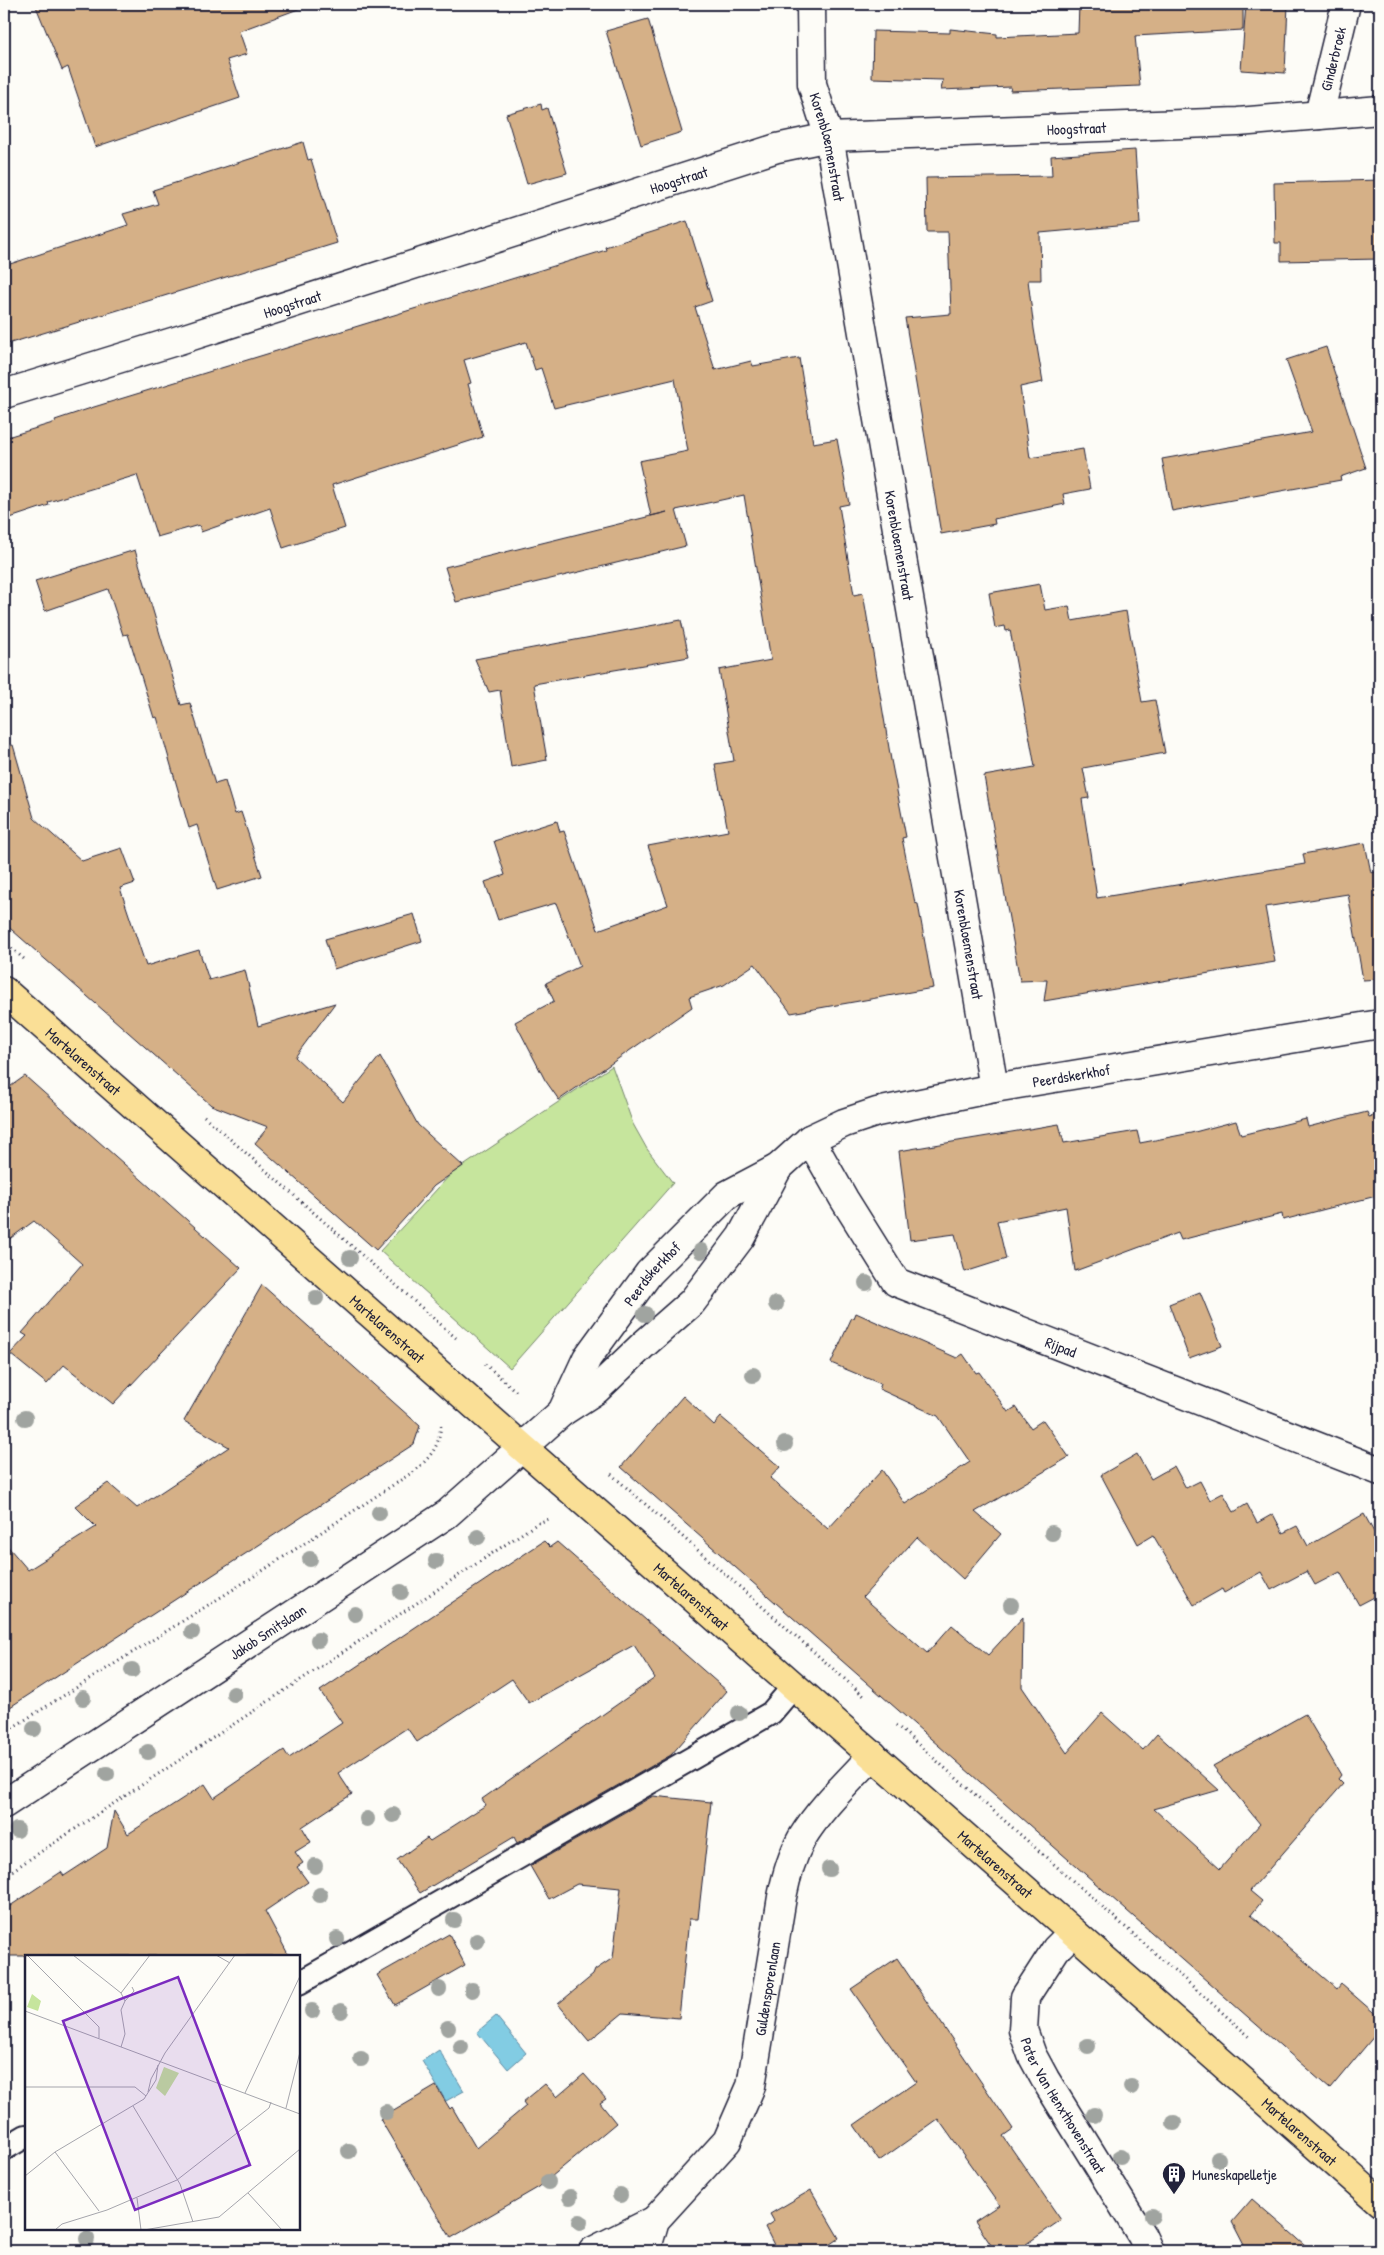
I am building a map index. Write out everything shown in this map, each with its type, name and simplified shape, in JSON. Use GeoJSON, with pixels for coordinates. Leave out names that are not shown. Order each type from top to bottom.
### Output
{"type":"FeatureCollection","features":[{"type":"Feature","properties":{"kind":"main road","name":"Martelarenstraat"},"geometry":{"type":"LineString","coordinates":[[4,991],[1380,2202]]}},
{"type":"Feature","properties":{"kind":"street","name":"Korenbloemenstraat"},"geometry":{"type":"LineString","coordinates":[[811,4],[812,84],[829,137],[994,1088]]}},
{"type":"Feature","properties":{"kind":"street","name":"Ginderbroek"},"geometry":{"type":"LineString","coordinates":[[1318,115],[1346,4]]}},
{"type":"Feature","properties":{"kind":"street","name":"Hoogstraat"},"geometry":{"type":"LineString","coordinates":[[4,394],[179,340],[777,148],[829,137],[1238,122],[1380,110]]}},
{"type":"Feature","properties":{"kind":"street","name":"Peerdskerkhof"},"geometry":{"type":"LineString","coordinates":[[562,1412],[587,1358],[649,1272],[727,1195],[778,1168],[810,1139],[844,1123],[877,1112],[994,1088],[1380,1024]]}},
{"type":"Feature","properties":{"kind":"street","name":"Rijpad"},"geometry":{"type":"LineString","coordinates":[[810,1139],[844,1199],[896,1282],[1380,1471]]}},
{"type":"Feature","properties":{"kind":"street","name":"Peerdskerkhof"},"geometry":{"type":"LineString","coordinates":[[523,1447],[562,1412],[596,1390],[643,1344],[692,1302],[740,1237],[778,1168]]}},
{"type":"Feature","properties":{"kind":"street","name":"Jakob Smitslaan"},"geometry":{"type":"LineString","coordinates":[[4,1804],[447,1514],[523,1447]]}},
{"type":"Feature","properties":{"kind":"street","name":"Guldensporenlaan"},"geometry":{"type":"LineString","coordinates":[[592,2251],[655,2220],[726,2141],[751,2086],[787,1874],[802,1838],[822,1812],[873,1755]]}},
{"type":"Feature","properties":{"kind":"street","name":"Pater Van Henxthovenstraat"},"geometry":{"type":"LineString","coordinates":[[1073,1932],[1056,1949],[1025,1997],[1023,2030],[1032,2055],[1045,2079],[1079,2131],[1149,2251]]}},
{"type":"Feature","properties":{"kind":"street","name":"Guldensporenlaan"},"geometry":{"type":"LineString","coordinates":[[646,2251],[655,2220]]}},
{"type":"Feature","properties":{"kind":"lane"},"geometry":{"type":"LineString","coordinates":[[300,1982],[772,1713],[794,1686]]}},
{"type":"Feature","properties":{"kind":"lane"},"geometry":{"type":"LineString","coordinates":[[4,2149],[25,2137]]}},
{"type":"Feature","properties":{"kind":"path"},"geometry":{"type":"LineString","coordinates":[[4,1733],[253,1577],[416,1470],[431,1455],[440,1440],[442,1421]]}},
{"type":"Feature","properties":{"kind":"path"},"geometry":{"type":"LineString","coordinates":[[4,1876],[538,1523],[550,1519]]}},
{"type":"Feature","properties":{"kind":"green space"},"geometry":{"type":"Polygon","coordinates":[[[612,1066],[633,1124],[647,1149],[673,1183],[510,1368],[380,1251],[450,1175],[612,1066]]]}},
{"type":"Feature","properties":{"kind":"water"},"geometry":{"type":"Polygon","coordinates":[[[496,2016],[526,2053],[508,2069],[477,2032],[496,2016]]]}},
{"type":"Feature","properties":{"kind":"water"},"geometry":{"type":"Polygon","coordinates":[[[439,2050],[464,2091],[446,2101],[422,2061],[439,2050]]]}},
{"type":"Feature","properties":{"kind":"building"},"geometry":{"type":"Polygon","coordinates":[[[35,4],[301,4],[301,8],[239,31],[247,54],[227,60],[240,98],[95,147],[68,67],[62,70],[35,4]]]}},
{"type":"Feature","properties":{"kind":"building"},"geometry":{"type":"Polygon","coordinates":[[[1079,4],[1243,4],[1243,30],[1135,36],[1140,86],[1010,91],[1011,87],[941,90],[943,80],[872,78],[873,31],[950,33],[950,29],[997,34],[997,37],[1078,33],[1079,4]]]}},
{"type":"Feature","properties":{"kind":"building"},"geometry":{"type":"Polygon","coordinates":[[[1246,4],[1288,4],[1285,73],[1241,70],[1246,4]]]}},
{"type":"Feature","properties":{"kind":"building"},"geometry":{"type":"Polygon","coordinates":[[[648,19],[682,132],[641,145],[606,31],[648,19]]]}},
{"type":"Feature","properties":{"kind":"building"},"geometry":{"type":"Polygon","coordinates":[[[541,104],[542,110],[547,108],[567,173],[527,184],[506,114],[541,104]]]}},
{"type":"Feature","properties":{"kind":"building"},"geometry":{"type":"Polygon","coordinates":[[[303,142],[308,160],[311,159],[337,243],[4,345],[4,266],[128,225],[123,214],[158,204],[153,190],[303,142]]]}},
{"type":"Feature","properties":{"kind":"building"},"geometry":{"type":"Polygon","coordinates":[[[1135,150],[1140,224],[1040,233],[1041,280],[1028,280],[1043,382],[1020,387],[1030,458],[1083,449],[1090,489],[1063,494],[1065,504],[994,519],[995,524],[941,534],[905,318],[951,314],[948,232],[927,232],[926,178],[1052,176],[1051,156],[1135,150]]]}},
{"type":"Feature","properties":{"kind":"building"},"geometry":{"type":"Polygon","coordinates":[[[1380,180],[1380,259],[1281,261],[1281,243],[1275,243],[1274,183],[1380,180]]]}},
{"type":"Feature","properties":{"kind":"building"},"geometry":{"type":"Polygon","coordinates":[[[687,221],[712,301],[695,307],[715,370],[751,361],[753,366],[799,358],[813,443],[837,439],[849,504],[839,506],[854,595],[863,593],[906,837],[902,838],[915,903],[918,904],[933,988],[791,1013],[755,964],[724,985],[689,997],[692,1007],[559,1100],[545,1080],[515,1022],[554,1001],[546,983],[580,966],[556,903],[498,920],[485,882],[505,875],[494,841],[557,821],[560,832],[564,831],[598,930],[668,905],[648,846],[728,831],[715,764],[734,761],[719,670],[771,660],[744,495],[676,510],[686,546],[456,602],[445,567],[651,516],[639,461],[688,451],[675,379],[554,408],[541,368],[535,370],[526,342],[464,360],[471,383],[468,384],[483,437],[332,485],[345,528],[283,548],[270,508],[201,532],[199,525],[157,537],[137,475],[48,502],[49,505],[4,520],[4,438],[56,422],[55,420],[94,407],[606,250],[605,247],[687,221]]]}},
{"type":"Feature","properties":{"kind":"building"},"geometry":{"type":"Polygon","coordinates":[[[1326,347],[1366,468],[1340,477],[1341,480],[1172,511],[1162,459],[1312,432],[1286,360],[1326,347]]]}},
{"type":"Feature","properties":{"kind":"building"},"geometry":{"type":"Polygon","coordinates":[[[135,550],[181,705],[190,703],[215,784],[225,781],[235,814],[241,812],[262,876],[217,890],[197,825],[189,828],[157,717],[154,718],[128,634],[123,635],[108,589],[45,611],[35,581],[135,550]]]}},
{"type":"Feature","properties":{"kind":"building"},"geometry":{"type":"Polygon","coordinates":[[[1040,584],[1045,610],[1069,606],[1072,621],[1126,611],[1142,702],[1155,700],[1165,753],[1083,768],[1089,798],[1082,799],[1097,898],[1305,864],[1303,854],[1365,843],[1371,873],[1380,871],[1380,979],[1363,980],[1348,894],[1265,907],[1275,962],[1044,1001],[1047,980],[1020,981],[984,776],[1035,767],[1010,630],[1006,631],[1005,626],[995,628],[989,593],[1040,584]]]}},
{"type":"Feature","properties":{"kind":"building"},"geometry":{"type":"Polygon","coordinates":[[[681,620],[689,657],[534,684],[547,760],[511,767],[500,690],[489,692],[475,659],[681,620]]]}},
{"type":"Feature","properties":{"kind":"building"},"geometry":{"type":"Polygon","coordinates":[[[13,745],[34,818],[82,861],[122,848],[135,883],[120,888],[146,966],[199,950],[209,980],[245,970],[258,1026],[335,1003],[295,1057],[343,1102],[380,1056],[418,1125],[463,1166],[434,1186],[376,1250],[255,1143],[268,1127],[211,1105],[4,923],[4,746],[13,745]]]}},
{"type":"Feature","properties":{"kind":"building"},"geometry":{"type":"Polygon","coordinates":[[[414,914],[422,941],[334,969],[325,939],[414,914]]]}},
{"type":"Feature","properties":{"kind":"building"},"geometry":{"type":"Polygon","coordinates":[[[25,1076],[241,1268],[113,1404],[64,1365],[47,1384],[10,1354],[27,1336],[22,1333],[82,1264],[34,1221],[4,1243],[4,1091],[25,1076]]]}},
{"type":"Feature","properties":{"kind":"building"},"geometry":{"type":"Polygon","coordinates":[[[1367,1112],[1369,1117],[1380,1114],[1380,1195],[1283,1220],[1282,1214],[1181,1240],[1178,1233],[1075,1271],[1066,1207],[997,1221],[1006,1259],[965,1272],[955,1234],[910,1240],[899,1151],[1059,1124],[1064,1143],[1137,1131],[1140,1143],[1191,1133],[1236,1121],[1241,1135],[1306,1119],[1308,1127],[1367,1112]]]}},
{"type":"Feature","properties":{"kind":"building"},"geometry":{"type":"Polygon","coordinates":[[[262,1285],[420,1426],[414,1444],[4,1711],[4,1542],[28,1570],[96,1527],[75,1506],[108,1483],[137,1508],[229,1447],[184,1421],[262,1285]]]}},
{"type":"Feature","properties":{"kind":"building"},"geometry":{"type":"Polygon","coordinates":[[[1200,1292],[1222,1346],[1189,1358],[1169,1304],[1200,1292]]]}},
{"type":"Feature","properties":{"kind":"building"},"geometry":{"type":"Polygon","coordinates":[[[856,1313],[957,1358],[963,1354],[976,1373],[979,1372],[1008,1412],[1016,1407],[1031,1428],[1043,1420],[1069,1457],[975,1512],[1001,1534],[963,1579],[917,1537],[863,1597],[927,1653],[952,1625],[988,1655],[1023,1617],[1022,1687],[1067,1753],[1102,1713],[1143,1750],[1157,1734],[1219,1790],[1154,1809],[1220,1869],[1260,1824],[1213,1766],[1305,1714],[1341,1775],[1338,1779],[1343,1784],[1250,1891],[1262,1901],[1251,1915],[1337,1989],[1341,1984],[1380,2018],[1380,2029],[1330,2089],[621,1467],[683,1396],[714,1425],[721,1417],[780,1467],[770,1478],[828,1529],[882,1470],[905,1504],[970,1462],[938,1416],[879,1389],[881,1384],[831,1363],[852,1317],[854,1318],[856,1313]]]}},
{"type":"Feature","properties":{"kind":"building"},"geometry":{"type":"Polygon","coordinates":[[[1137,1454],[1151,1479],[1174,1466],[1186,1488],[1200,1481],[1210,1500],[1223,1493],[1234,1512],[1247,1504],[1257,1523],[1273,1514],[1283,1533],[1297,1526],[1308,1546],[1364,1514],[1380,1543],[1380,1594],[1359,1605],[1340,1572],[1315,1585],[1307,1571],[1271,1590],[1261,1572],[1224,1593],[1222,1589],[1194,1605],[1153,1535],[1138,1544],[1101,1475],[1137,1454]]]}},
{"type":"Feature","properties":{"kind":"building"},"geometry":{"type":"Polygon","coordinates":[[[544,1541],[550,1547],[557,1542],[727,1691],[671,1755],[517,1843],[514,1837],[420,1893],[397,1860],[427,1838],[430,1841],[486,1805],[482,1799],[655,1678],[634,1645],[529,1703],[512,1679],[417,1742],[407,1728],[338,1773],[352,1794],[302,1827],[311,1842],[295,1852],[303,1863],[297,1867],[308,1882],[265,1911],[288,1955],[4,1956],[4,1910],[61,1872],[64,1876],[107,1848],[114,1811],[128,1834],[205,1784],[214,1798],[284,1750],[289,1758],[342,1723],[320,1691],[544,1541]]]}},
{"type":"Feature","properties":{"kind":"building"},"geometry":{"type":"Polygon","coordinates":[[[653,1796],[711,1802],[698,1919],[689,1919],[679,2018],[623,2013],[589,2041],[558,2004],[593,1975],[595,1970],[613,1958],[621,1888],[577,1884],[549,1899],[530,1866],[653,1796]]]}},
{"type":"Feature","properties":{"kind":"building"},"geometry":{"type":"Polygon","coordinates":[[[449,1934],[465,1965],[395,2005],[377,1975],[449,1934]]]}},
{"type":"Feature","properties":{"kind":"building"},"geometry":{"type":"Polygon","coordinates":[[[897,1958],[1013,2129],[1003,2136],[1061,2220],[1016,2251],[995,2251],[975,2221],[999,2205],[938,2119],[879,2161],[854,2125],[916,2082],[851,1989],[897,1958]]]}},
{"type":"Feature","properties":{"kind":"building"},"geometry":{"type":"Polygon","coordinates":[[[584,2074],[606,2099],[600,2103],[616,2123],[539,2187],[451,2238],[380,2119],[436,2086],[450,2109],[452,2107],[476,2148],[526,2106],[523,2102],[545,2084],[557,2097],[584,2074]]]}},
{"type":"Feature","properties":{"kind":"building"},"geometry":{"type":"Polygon","coordinates":[[[811,2190],[839,2238],[820,2251],[777,2251],[765,2227],[774,2221],[770,2214],[811,2190]]]}},
{"type":"Feature","properties":{"kind":"building"},"geometry":{"type":"Polygon","coordinates":[[[1252,2199],[1312,2251],[1247,2251],[1232,2222],[1252,2199]]]}},
{"type":"Feature","properties":{"kind":"place","name":"Muneskapelletje"},"geometry":{"type":"Point","coordinates":[1174,2195]}}]}
